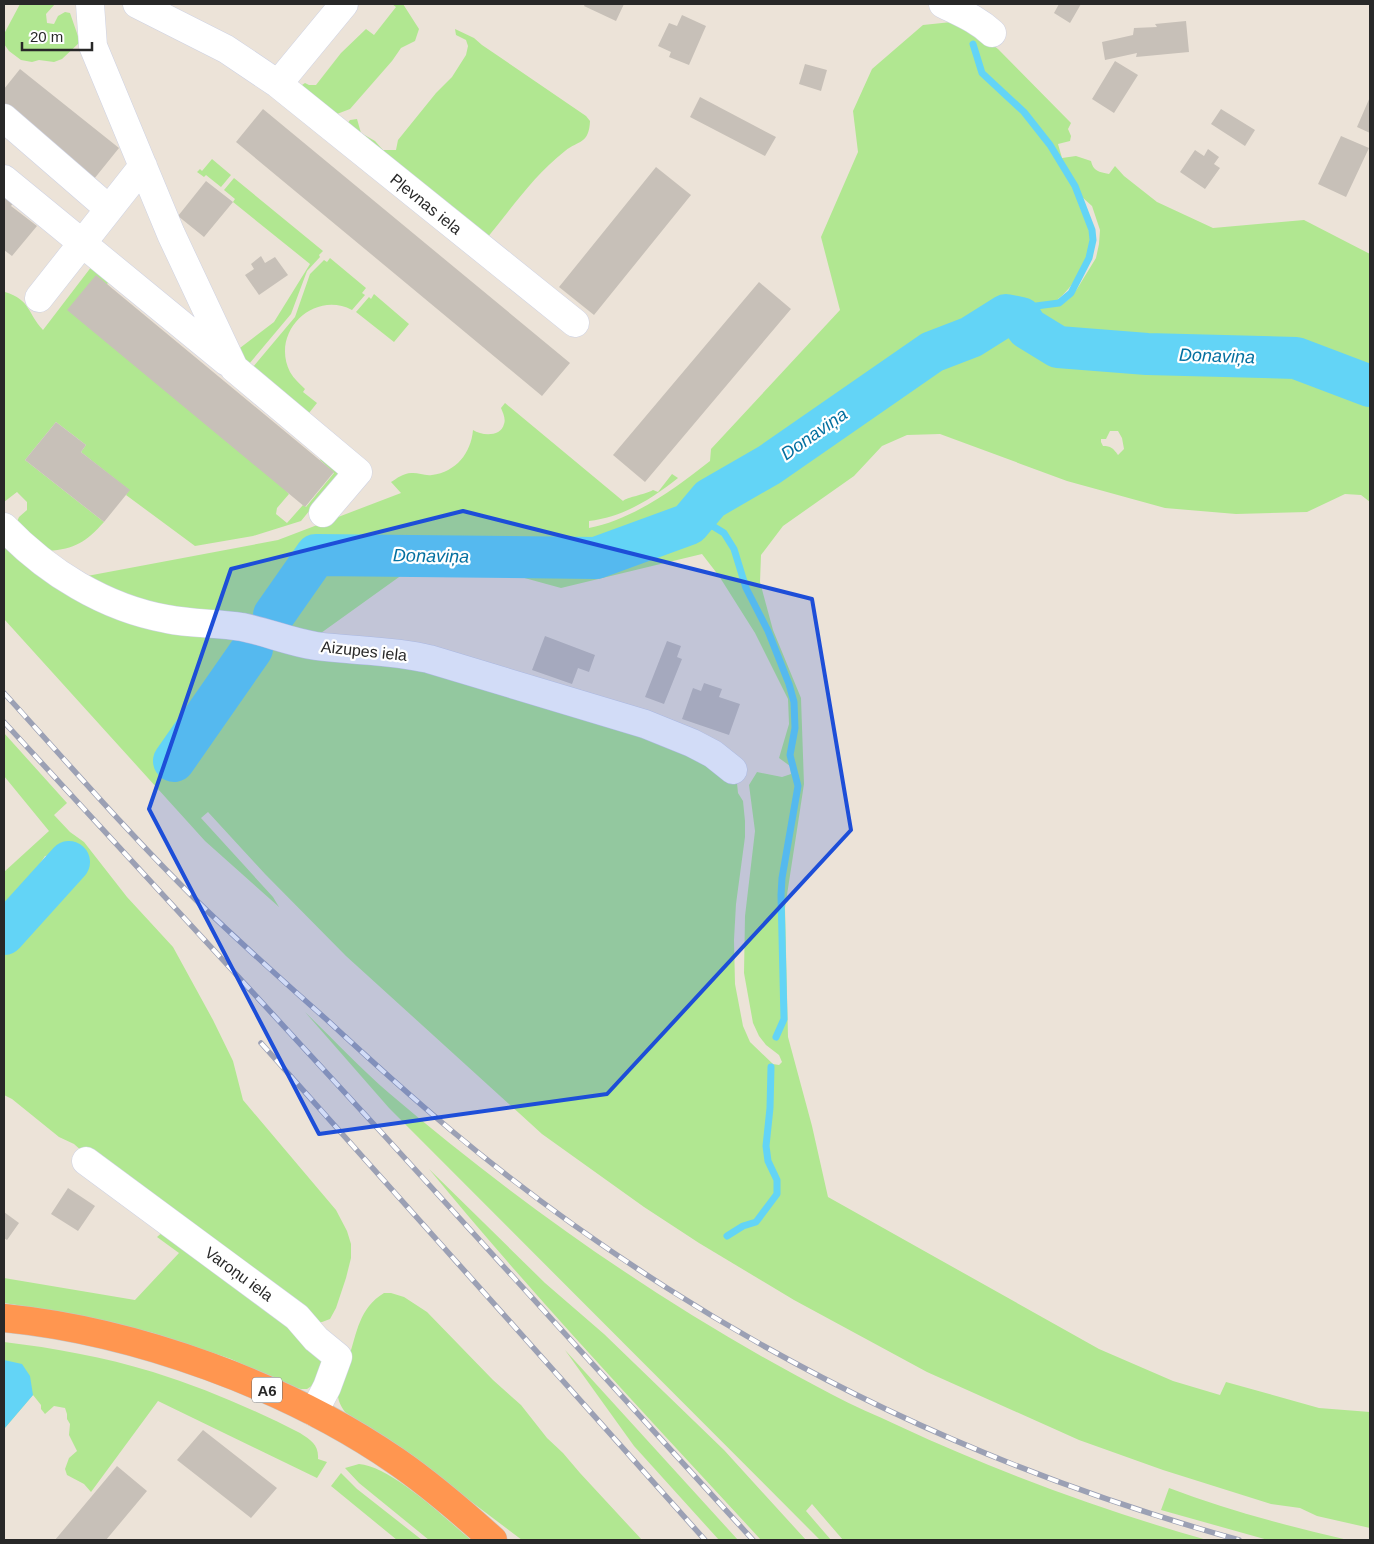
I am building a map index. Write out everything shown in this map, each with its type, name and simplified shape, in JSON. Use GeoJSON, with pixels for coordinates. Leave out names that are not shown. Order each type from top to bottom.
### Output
{"type":"FeatureCollection","features":[{"type":"Feature","properties":{"kind":"highway","name":"A6"},"geometry":{"type":"LineString","coordinates":[[4,1318],[65,1327],[120,1340],[174,1355],[255,1385],[314,1412],[396,1461],[435,1489],[494,1540]]}},
{"type":"Feature","properties":{"kind":"street"},"geometry":{"type":"LineString","coordinates":[[90,4],[93,46],[171,234],[234,368]]}},
{"type":"Feature","properties":{"kind":"street","name":"Pļevnas iela"},"geometry":{"type":"LineString","coordinates":[[137,4],[226,49],[278,84],[575,324]]}},
{"type":"Feature","properties":{"kind":"street"},"geometry":{"type":"LineString","coordinates":[[278,84],[344,4]]}},
{"type":"Feature","properties":{"kind":"street"},"geometry":{"type":"LineString","coordinates":[[967,7],[992,33]]}},
{"type":"Feature","properties":{"kind":"street"},"geometry":{"type":"LineString","coordinates":[[4,118],[109,209]]}},
{"type":"Feature","properties":{"kind":"street"},"geometry":{"type":"LineString","coordinates":[[39,298],[143,166]]}},
{"type":"Feature","properties":{"kind":"street"},"geometry":{"type":"LineString","coordinates":[[4,179],[83,242],[358,472],[323,513]]}},
{"type":"Feature","properties":{"kind":"street","name":"Aizupes iela"},"geometry":{"type":"LineString","coordinates":[[4,527],[31,553],[69,580],[93,594],[143,614],[190,623],[240,627],[315,646],[397,653],[428,659],[645,724],[692,743],[713,754],[733,770]]}},
{"type":"Feature","properties":{"kind":"street","name":"Varoņu iela"},"geometry":{"type":"LineString","coordinates":[[86,1161],[297,1317],[316,1339],[338,1357],[327,1387],[314,1412]]}},
{"type":"Feature","properties":{"kind":"highlighted area"},"geometry":{"type":"Polygon","coordinates":[[[463,511],[812,599],[851,830],[607,1094],[319,1134],[149,809],[231,569],[463,511]]]}},
{"type":"Feature","properties":{"kind":"green space"},"geometry":{"type":"Polygon","coordinates":[[[20,4],[55,4],[46,14],[47,23],[54,24],[58,16],[65,12],[70,13],[80,42],[62,59],[54,62],[21,60],[9,51],[4,44],[4,34],[20,4]]]}},
{"type":"Feature","properties":{"kind":"green space"},"geometry":{"type":"Polygon","coordinates":[[[392,4],[403,4],[419,29],[415,41],[401,48],[350,109],[337,114],[332,113],[302,89],[302,85],[305,83],[316,85],[341,53],[366,29],[374,35],[396,7],[392,4]]]}},
{"type":"Feature","properties":{"kind":"green space"},"geometry":{"type":"Polygon","coordinates":[[[961,21],[998,49],[1071,123],[1068,129],[1071,136],[1070,141],[1058,144],[1062,158],[1076,156],[1091,161],[1093,167],[1102,173],[1109,174],[1115,166],[1124,176],[1157,202],[1213,228],[1304,220],[1370,254],[1370,502],[1361,495],[1345,494],[1307,512],[1236,514],[1165,508],[1067,481],[940,434],[907,435],[882,446],[854,476],[783,526],[761,555],[760,582],[773,630],[801,698],[804,784],[785,908],[788,1037],[812,1126],[828,1197],[1099,1349],[1173,1381],[1220,1395],[1226,1382],[1319,1408],[1370,1412],[1370,1528],[1317,1516],[1300,1508],[1271,1504],[1163,1470],[1079,1440],[927,1372],[794,1300],[699,1243],[644,1207],[542,1134],[346,956],[265,874],[208,812],[201,818],[273,897],[279,907],[205,841],[4,619],[4,540],[12,551],[60,584],[63,583],[78,594],[132,615],[156,622],[194,629],[237,631],[297,648],[399,659],[453,670],[613,718],[630,727],[633,733],[641,738],[675,741],[708,756],[737,783],[738,793],[743,801],[745,837],[736,904],[734,940],[735,984],[743,1026],[750,1042],[773,1064],[779,1065],[782,1062],[779,1055],[766,1045],[753,1023],[744,973],[745,916],[755,831],[749,785],[757,772],[782,777],[791,774],[790,766],[779,758],[789,724],[788,699],[755,633],[719,576],[702,554],[561,588],[481,566],[413,567],[314,638],[296,637],[246,622],[174,616],[164,613],[163,609],[157,606],[150,606],[149,608],[120,600],[93,588],[78,574],[87,576],[278,540],[401,493],[391,482],[407,473],[432,475],[448,470],[455,466],[465,454],[472,438],[473,430],[486,434],[499,431],[505,422],[501,408],[505,403],[623,501],[653,490],[658,492],[672,474],[678,478],[658,493],[636,506],[614,516],[589,521],[589,528],[621,518],[653,502],[710,461],[711,449],[840,310],[821,237],[858,152],[853,111],[872,69],[923,25],[961,21]],[[1082,197],[1078,202],[1089,229],[1089,246],[1080,272],[1070,287],[1058,299],[1063,303],[1077,289],[1096,258],[1099,244],[1100,230],[1092,206],[1082,197]],[[1000,317],[962,337],[921,354],[881,384],[890,389],[932,357],[970,344],[1003,319],[1000,317]],[[1251,340],[1244,342],[1238,350],[1239,354],[1265,355],[1266,348],[1263,344],[1251,340]],[[1110,431],[1106,439],[1101,439],[1103,446],[1112,448],[1118,455],[1124,449],[1122,438],[1118,431],[1110,431]]]}},
{"type":"Feature","properties":{"kind":"green space"},"geometry":{"type":"Polygon","coordinates":[[[455,29],[474,38],[586,116],[590,121],[588,134],[585,138],[570,147],[543,170],[487,238],[347,124],[350,120],[357,119],[361,133],[375,141],[383,150],[396,150],[398,140],[436,93],[452,77],[466,55],[468,46],[466,40],[456,35],[455,29]]]}},
{"type":"Feature","properties":{"kind":"green space"},"geometry":{"type":"Polygon","coordinates":[[[212,159],[231,175],[221,187],[206,175],[204,177],[197,172],[200,169],[202,171],[212,159]]]}},
{"type":"Feature","properties":{"kind":"green space"},"geometry":{"type":"Polygon","coordinates":[[[234,178],[323,251],[307,271],[291,314],[249,364],[236,351],[274,322],[310,264],[233,202],[235,199],[224,190],[234,178]]]}},
{"type":"Feature","properties":{"kind":"green space"},"geometry":{"type":"Polygon","coordinates":[[[330,258],[366,288],[362,293],[365,295],[352,310],[338,305],[323,306],[310,310],[299,318],[291,330],[286,343],[285,357],[290,372],[305,389],[303,392],[317,403],[309,413],[253,367],[295,317],[310,274],[324,260],[327,262],[330,258]]]}},
{"type":"Feature","properties":{"kind":"green space"},"geometry":{"type":"Polygon","coordinates":[[[95,262],[113,277],[107,284],[289,494],[277,508],[276,514],[287,523],[303,505],[306,507],[334,473],[320,460],[325,454],[340,473],[301,521],[253,536],[195,546],[126,495],[129,490],[81,452],[86,445],[56,422],[25,460],[104,522],[91,535],[79,543],[66,548],[48,551],[16,524],[19,517],[27,510],[27,502],[17,492],[4,502],[4,295],[5,292],[20,299],[43,330],[95,262]]]}},
{"type":"Feature","properties":{"kind":"green space"},"geometry":{"type":"Polygon","coordinates":[[[374,294],[409,324],[394,342],[356,312],[374,294]]]}},
{"type":"Feature","properties":{"kind":"green space"},"geometry":{"type":"Polygon","coordinates":[[[4,733],[67,803],[54,815],[70,832],[84,842],[127,897],[173,947],[233,1061],[243,1100],[336,1210],[347,1231],[351,1244],[351,1258],[336,1308],[330,1319],[314,1323],[93,1161],[74,1144],[59,1137],[12,1099],[4,1095],[4,948],[26,916],[66,889],[71,882],[76,865],[65,853],[45,856],[31,877],[18,888],[16,909],[4,928],[4,872],[49,831],[4,776],[4,733]]]}},
{"type":"Feature","properties":{"kind":"green space"},"geometry":{"type":"Polygon","coordinates":[[[305,1012],[389,1093],[493,1177],[547,1218],[602,1256],[714,1329],[839,1398],[936,1443],[1089,1503],[1207,1540],[843,1540],[812,1504],[806,1511],[831,1540],[820,1540],[389,1108],[305,1012]]]}},
{"type":"Feature","properties":{"kind":"green space"},"geometry":{"type":"Polygon","coordinates":[[[429,1169],[545,1283],[604,1334],[724,1450],[806,1540],[761,1540],[509,1264],[429,1169]]]}},
{"type":"Feature","properties":{"kind":"green space"},"geometry":{"type":"Polygon","coordinates":[[[165,1230],[315,1345],[323,1364],[313,1385],[307,1389],[292,1387],[231,1359],[153,1333],[68,1313],[4,1303],[4,1278],[135,1300],[179,1253],[157,1237],[165,1230]]]}},
{"type":"Feature","properties":{"kind":"green space"},"geometry":{"type":"Polygon","coordinates":[[[384,1293],[404,1297],[427,1312],[493,1380],[521,1405],[547,1438],[642,1540],[522,1540],[461,1494],[345,1412],[338,1396],[340,1377],[364,1314],[369,1306],[384,1293]]]}},
{"type":"Feature","properties":{"kind":"green space"},"geometry":{"type":"Polygon","coordinates":[[[4,1342],[98,1357],[153,1372],[210,1392],[300,1433],[316,1446],[318,1459],[327,1462],[317,1478],[158,1401],[91,1492],[84,1484],[67,1475],[65,1469],[69,1458],[77,1451],[69,1435],[70,1424],[65,1408],[54,1406],[45,1414],[33,1395],[4,1429],[4,1342]]]}},
{"type":"Feature","properties":{"kind":"green space"},"geometry":{"type":"Polygon","coordinates":[[[565,1350],[738,1540],[719,1540],[634,1446],[565,1350]]]}},
{"type":"Feature","properties":{"kind":"green space"},"geometry":{"type":"Polygon","coordinates":[[[359,1464],[372,1467],[402,1483],[471,1540],[429,1540],[359,1483],[345,1468],[359,1464]]]}},
{"type":"Feature","properties":{"kind":"green space"},"geometry":{"type":"Polygon","coordinates":[[[341,1473],[357,1489],[422,1540],[397,1540],[331,1486],[341,1473]]]}},
{"type":"Feature","properties":{"kind":"green space"},"geometry":{"type":"Polygon","coordinates":[[[1169,1488],[1257,1517],[1348,1540],[1268,1540],[1161,1510],[1169,1488]]]}},
{"type":"Feature","properties":{"kind":"water"},"geometry":{"type":"Polygon","coordinates":[[[4,1360],[22,1364],[30,1376],[33,1395],[4,1429],[4,1360]]]}},
{"type":"Feature","properties":{"kind":"building"},"geometry":{"type":"Polygon","coordinates":[[[585,4],[624,4],[616,21],[584,6],[585,4]]]}},
{"type":"Feature","properties":{"kind":"building"},"geometry":{"type":"Polygon","coordinates":[[[1059,4],[1081,4],[1070,23],[1054,13],[1059,4]]]}},
{"type":"Feature","properties":{"kind":"building"},"geometry":{"type":"Polygon","coordinates":[[[682,15],[706,26],[689,65],[669,57],[671,52],[658,46],[669,23],[677,26],[682,15]]]}},
{"type":"Feature","properties":{"kind":"building"},"geometry":{"type":"Polygon","coordinates":[[[1186,21],[1189,52],[1136,57],[1137,53],[1105,60],[1102,42],[1133,35],[1134,28],[1157,27],[1155,24],[1186,21]]]}},
{"type":"Feature","properties":{"kind":"building"},"geometry":{"type":"Polygon","coordinates":[[[1115,61],[1138,75],[1114,113],[1092,99],[1115,61]]]}},
{"type":"Feature","properties":{"kind":"building"},"geometry":{"type":"Polygon","coordinates":[[[805,64],[827,70],[821,91],[799,84],[805,64]]]}},
{"type":"Feature","properties":{"kind":"building"},"geometry":{"type":"Polygon","coordinates":[[[20,69],[119,148],[94,179],[4,106],[4,89],[20,69]]]}},
{"type":"Feature","properties":{"kind":"building"},"geometry":{"type":"Polygon","coordinates":[[[700,97],[776,137],[765,156],[690,117],[700,97]]]}},
{"type":"Feature","properties":{"kind":"building"},"geometry":{"type":"Polygon","coordinates":[[[1370,97],[1370,133],[1357,127],[1370,97]]]}},
{"type":"Feature","properties":{"kind":"building"},"geometry":{"type":"Polygon","coordinates":[[[263,109],[570,363],[542,396],[236,142],[263,109]]]}},
{"type":"Feature","properties":{"kind":"building"},"geometry":{"type":"Polygon","coordinates":[[[1221,109],[1255,130],[1245,146],[1211,124],[1221,109]]]}},
{"type":"Feature","properties":{"kind":"building"},"geometry":{"type":"Polygon","coordinates":[[[1341,136],[1369,148],[1346,197],[1318,184],[1341,136]]]}},
{"type":"Feature","properties":{"kind":"building"},"geometry":{"type":"Polygon","coordinates":[[[1208,149],[1219,157],[1214,164],[1220,168],[1205,189],[1180,172],[1195,150],[1204,156],[1208,149]]]}},
{"type":"Feature","properties":{"kind":"building"},"geometry":{"type":"Polygon","coordinates":[[[656,167],[691,195],[594,315],[559,287],[656,167]]]}},
{"type":"Feature","properties":{"kind":"building"},"geometry":{"type":"Polygon","coordinates":[[[206,181],[233,202],[204,237],[178,216],[206,181]]]}},
{"type":"Feature","properties":{"kind":"building"},"geometry":{"type":"Polygon","coordinates":[[[4,190],[16,199],[11,206],[37,226],[12,256],[4,250],[4,190]]]}},
{"type":"Feature","properties":{"kind":"building"},"geometry":{"type":"Polygon","coordinates":[[[261,256],[265,263],[275,257],[288,275],[259,295],[245,275],[254,269],[251,264],[261,256]]]}},
{"type":"Feature","properties":{"kind":"building"},"geometry":{"type":"Polygon","coordinates":[[[96,275],[334,472],[305,507],[67,310],[96,275]]]}},
{"type":"Feature","properties":{"kind":"building"},"geometry":{"type":"Polygon","coordinates":[[[759,282],[791,309],[645,482],[613,455],[759,282]]]}},
{"type":"Feature","properties":{"kind":"building"},"geometry":{"type":"Polygon","coordinates":[[[56,422],[86,445],[81,452],[130,490],[104,522],[25,460],[56,422]]]}},
{"type":"Feature","properties":{"kind":"building"},"geometry":{"type":"Polygon","coordinates":[[[545,636],[595,655],[589,672],[578,668],[572,684],[532,670],[545,636]]]}},
{"type":"Feature","properties":{"kind":"building"},"geometry":{"type":"Polygon","coordinates":[[[667,641],[681,646],[677,657],[682,659],[664,704],[645,697],[667,641]]]}},
{"type":"Feature","properties":{"kind":"building"},"geometry":{"type":"Polygon","coordinates":[[[704,683],[722,689],[719,697],[740,704],[729,735],[682,719],[693,688],[701,691],[704,683]]]}},
{"type":"Feature","properties":{"kind":"building"},"geometry":{"type":"Polygon","coordinates":[[[68,1188],[95,1206],[78,1231],[51,1214],[68,1188]]]}},
{"type":"Feature","properties":{"kind":"building"},"geometry":{"type":"Polygon","coordinates":[[[4,1212],[19,1223],[7,1240],[4,1238],[4,1212]]]}},
{"type":"Feature","properties":{"kind":"building"},"geometry":{"type":"Polygon","coordinates":[[[203,1430],[277,1488],[251,1518],[177,1460],[203,1430]]]}},
{"type":"Feature","properties":{"kind":"building"},"geometry":{"type":"Polygon","coordinates":[[[117,1466],[147,1491],[106,1540],[55,1540],[117,1466]]]}},
{"type":"Feature","properties":{"kind":"waterway"},"geometry":{"type":"LineString","coordinates":[[973,44],[982,73],[1024,112],[1050,145],[1075,186],[1092,230],[1093,240],[1089,258],[1071,293],[1059,303],[1036,306],[1021,318]]}},
{"type":"Feature","properties":{"kind":"waterway","name":"Donaviņa"},"geometry":{"type":"LineString","coordinates":[[274,615],[316,555],[596,558],[689,524],[710,499],[769,465],[932,352],[971,337],[1006,315],[1021,318],[1027,328],[1058,347],[1147,354],[1296,358],[1370,386]]}},
{"type":"Feature","properties":{"kind":"waterway"},"geometry":{"type":"LineString","coordinates":[[699,512],[711,525],[724,533],[734,549],[746,588],[768,631],[794,702],[795,728],[790,755],[798,786],[782,878],[784,1019],[776,1037]]}},
{"type":"Feature","properties":{"kind":"waterway","name":"Donaviņa"},"geometry":{"type":"LineString","coordinates":[[174,761],[252,649]]}},
{"type":"Feature","properties":{"kind":"waterway","name":"Donaviņa"},"geometry":{"type":"LineString","coordinates":[[4,934],[69,862]]}},
{"type":"Feature","properties":{"kind":"waterway"},"geometry":{"type":"LineString","coordinates":[[727,1236],[743,1226],[756,1222],[777,1194],[777,1180],[768,1161],[766,1146],[770,1108],[771,1067]]}},
{"type":"Feature","properties":{"kind":"railway"},"geometry":{"type":"LineString","coordinates":[[4,693],[147,850],[244,945],[388,1076],[452,1131],[530,1193],[611,1251],[734,1329],[873,1403],[944,1435],[1089,1493],[1239,1540]]}},
{"type":"Feature","properties":{"kind":"railway"},"geometry":{"type":"LineString","coordinates":[[4,722],[753,1540]]}},
{"type":"Feature","properties":{"kind":"railway"},"geometry":{"type":"LineString","coordinates":[[261,1043],[705,1540]]}}]}
